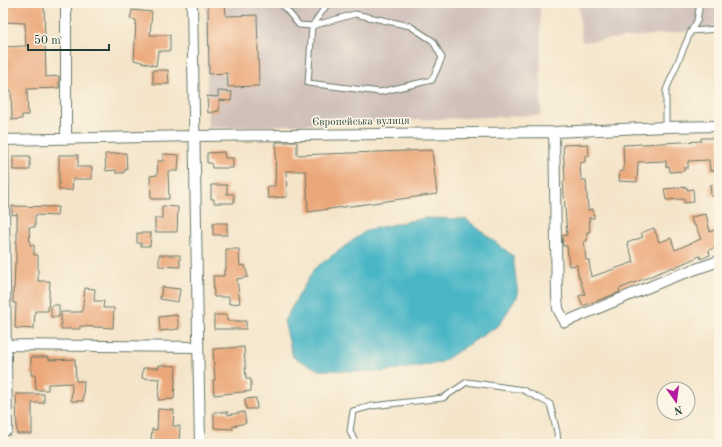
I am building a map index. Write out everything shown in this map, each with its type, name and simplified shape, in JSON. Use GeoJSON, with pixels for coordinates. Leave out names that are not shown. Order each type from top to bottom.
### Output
{"type":"FeatureCollection","features":[{"type":"Feature","properties":{"kind":"street"},"geometry":{"type":"LineString","coordinates":[[66,3],[66,139]]}},
{"type":"Feature","properties":{"kind":"street"},"geometry":{"type":"LineString","coordinates":[[192,3],[200,444]]}},
{"type":"Feature","properties":{"kind":"street","name":"Європейська вулиця"},"geometry":{"type":"LineString","coordinates":[[3,140],[194,136],[554,132],[719,126]]}},
{"type":"Feature","properties":{"kind":"street"},"geometry":{"type":"LineString","coordinates":[[554,132],[557,296],[558,309],[565,322],[673,277],[719,261]]}},
{"type":"Feature","properties":{"kind":"street"},"geometry":{"type":"LineString","coordinates":[[3,140],[7,430]]}},
{"type":"Feature","properties":{"kind":"street"},"geometry":{"type":"LineString","coordinates":[[5,345],[198,347]]}},
{"type":"Feature","properties":{"kind":"lane"},"geometry":{"type":"LineString","coordinates":[[281,3],[299,25],[312,26],[355,14],[410,26],[433,41],[442,58],[432,80],[380,92],[308,83],[312,26],[328,3]]}},
{"type":"Feature","properties":{"kind":"lane"},"geometry":{"type":"LineString","coordinates":[[666,127],[666,90],[697,21],[700,3]]}},
{"type":"Feature","properties":{"kind":"lane"},"geometry":{"type":"LineString","coordinates":[[712,3],[719,4]]}},
{"type":"Feature","properties":{"kind":"lane"},"geometry":{"type":"LineString","coordinates":[[691,32],[719,29]]}},
{"type":"Feature","properties":{"kind":"lane"},"geometry":{"type":"LineString","coordinates":[[356,444],[350,431],[352,411],[372,406],[443,398],[467,382],[523,390],[550,404],[558,444]]}},
{"type":"Feature","properties":{"kind":"shaded area"},"geometry":{"type":"Polygon","coordinates":[[[206,3],[540,3],[541,115],[208,128],[206,3]]]}},
{"type":"Feature","properties":{"kind":"shaded area"},"geometry":{"type":"Polygon","coordinates":[[[578,3],[719,3],[719,28],[582,42],[578,3]]]}},
{"type":"Feature","properties":{"kind":"water"},"geometry":{"type":"Polygon","coordinates":[[[424,218],[466,219],[513,256],[518,295],[499,325],[440,363],[382,372],[319,370],[293,357],[284,321],[314,269],[367,230],[424,218]]]}},
{"type":"Feature","properties":{"kind":"building"},"geometry":{"type":"Polygon","coordinates":[[[44,3],[46,77],[59,76],[59,88],[27,89],[28,115],[22,115],[22,119],[12,120],[11,90],[7,90],[5,65],[3,65],[3,47],[26,46],[25,23],[3,22],[3,5],[44,3]]]}},
{"type":"Feature","properties":{"kind":"building"},"geometry":{"type":"Polygon","coordinates":[[[208,3],[225,3],[226,16],[257,15],[259,86],[228,87],[227,73],[209,74],[208,3]]]}},
{"type":"Feature","properties":{"kind":"building"},"geometry":{"type":"Polygon","coordinates":[[[132,10],[152,12],[150,35],[170,35],[170,51],[158,51],[156,66],[134,60],[136,20],[130,19],[132,10]]]}},
{"type":"Feature","properties":{"kind":"building"},"geometry":{"type":"Polygon","coordinates":[[[153,70],[168,70],[169,84],[153,84],[153,70]]]}},
{"type":"Feature","properties":{"kind":"building"},"geometry":{"type":"Polygon","coordinates":[[[218,91],[232,92],[231,101],[219,100],[219,111],[208,113],[207,96],[218,97],[218,91]]]}},
{"type":"Feature","properties":{"kind":"building"},"geometry":{"type":"Polygon","coordinates":[[[701,138],[719,138],[719,170],[710,171],[709,160],[688,161],[688,168],[684,168],[684,171],[670,172],[669,166],[666,167],[666,161],[638,162],[637,182],[619,181],[620,171],[624,171],[623,145],[701,141],[701,138]]]}},
{"type":"Feature","properties":{"kind":"building"},"geometry":{"type":"Polygon","coordinates":[[[276,142],[297,142],[297,155],[432,150],[437,194],[308,212],[306,171],[286,171],[287,197],[268,198],[267,186],[275,186],[276,142]]]}},
{"type":"Feature","properties":{"kind":"building"},"geometry":{"type":"Polygon","coordinates":[[[588,144],[589,156],[585,156],[585,162],[580,163],[581,180],[586,180],[588,210],[593,209],[594,218],[589,218],[590,232],[587,232],[587,241],[584,241],[586,260],[589,260],[591,277],[634,262],[627,243],[643,237],[641,233],[654,228],[659,242],[671,238],[675,250],[701,239],[695,225],[693,225],[691,217],[706,214],[710,232],[719,228],[719,246],[709,250],[710,255],[701,259],[700,256],[619,289],[620,292],[583,306],[579,296],[585,294],[578,274],[577,265],[569,266],[567,246],[563,246],[562,236],[567,235],[563,181],[565,181],[563,145],[588,144]]]}},
{"type":"Feature","properties":{"kind":"building"},"geometry":{"type":"Polygon","coordinates":[[[224,152],[225,158],[233,158],[233,168],[212,168],[211,163],[207,163],[207,153],[224,152]]]}},
{"type":"Feature","properties":{"kind":"building"},"geometry":{"type":"Polygon","coordinates":[[[126,153],[127,170],[124,170],[124,173],[116,173],[116,170],[106,171],[105,154],[126,153]]]}},
{"type":"Feature","properties":{"kind":"building"},"geometry":{"type":"Polygon","coordinates":[[[163,154],[179,155],[178,171],[168,171],[169,199],[151,199],[150,176],[157,175],[158,161],[163,161],[163,154]]]}},
{"type":"Feature","properties":{"kind":"building"},"geometry":{"type":"Polygon","coordinates":[[[59,155],[78,155],[78,167],[92,167],[92,179],[73,179],[72,190],[59,190],[59,155]]]}},
{"type":"Feature","properties":{"kind":"building"},"geometry":{"type":"Polygon","coordinates":[[[13,156],[30,156],[30,170],[13,170],[13,156]]]}},
{"type":"Feature","properties":{"kind":"building"},"geometry":{"type":"Polygon","coordinates":[[[719,184],[719,196],[711,196],[710,185],[719,184]]]}},
{"type":"Feature","properties":{"kind":"building"},"geometry":{"type":"Polygon","coordinates":[[[211,185],[227,185],[227,194],[234,194],[234,203],[214,203],[214,199],[211,199],[211,185]]]}},
{"type":"Feature","properties":{"kind":"building"},"geometry":{"type":"Polygon","coordinates":[[[687,187],[687,190],[693,189],[694,202],[684,203],[684,199],[666,200],[664,189],[687,187]]]}},
{"type":"Feature","properties":{"kind":"building"},"geometry":{"type":"Polygon","coordinates":[[[12,206],[58,207],[57,216],[35,215],[35,227],[29,227],[30,245],[34,245],[34,255],[38,255],[38,281],[50,281],[48,311],[35,311],[34,329],[15,328],[16,303],[13,303],[13,289],[16,263],[17,214],[12,215],[12,206]]]}},
{"type":"Feature","properties":{"kind":"building"},"geometry":{"type":"Polygon","coordinates":[[[162,206],[178,207],[177,232],[155,232],[155,218],[162,218],[162,206]]]}},
{"type":"Feature","properties":{"kind":"building"},"geometry":{"type":"Polygon","coordinates":[[[213,223],[227,223],[227,235],[213,235],[213,223]]]}},
{"type":"Feature","properties":{"kind":"building"},"geometry":{"type":"Polygon","coordinates":[[[137,233],[151,233],[150,246],[141,246],[141,243],[137,243],[137,233]]]}},
{"type":"Feature","properties":{"kind":"building"},"geometry":{"type":"Polygon","coordinates":[[[226,249],[239,249],[240,266],[245,265],[248,277],[237,279],[240,303],[229,304],[229,297],[214,297],[213,276],[224,276],[224,270],[226,270],[226,249]]]}},
{"type":"Feature","properties":{"kind":"building"},"geometry":{"type":"Polygon","coordinates":[[[159,255],[180,255],[180,267],[159,266],[159,255]]]}},
{"type":"Feature","properties":{"kind":"building"},"geometry":{"type":"Polygon","coordinates":[[[162,287],[180,289],[178,302],[160,299],[162,287]]]}},
{"type":"Feature","properties":{"kind":"building"},"geometry":{"type":"Polygon","coordinates":[[[85,288],[95,289],[94,301],[104,301],[103,308],[114,308],[113,328],[80,326],[80,329],[61,329],[61,312],[82,312],[85,288]]]}},
{"type":"Feature","properties":{"kind":"building"},"geometry":{"type":"Polygon","coordinates":[[[51,305],[59,305],[59,317],[51,317],[51,305]]]}},
{"type":"Feature","properties":{"kind":"building"},"geometry":{"type":"Polygon","coordinates":[[[177,315],[179,329],[160,331],[159,317],[177,315]]]}},
{"type":"Feature","properties":{"kind":"building"},"geometry":{"type":"Polygon","coordinates":[[[214,315],[227,315],[227,321],[246,321],[246,329],[214,329],[214,315]]]}},
{"type":"Feature","properties":{"kind":"building"},"geometry":{"type":"Polygon","coordinates":[[[244,347],[246,379],[251,379],[251,391],[214,395],[213,380],[215,380],[213,349],[244,347]]]}},
{"type":"Feature","properties":{"kind":"building"},"geometry":{"type":"Polygon","coordinates":[[[31,357],[49,357],[49,360],[75,359],[76,381],[84,381],[83,401],[71,401],[72,383],[48,384],[48,390],[36,390],[35,375],[31,375],[31,357]]]}},
{"type":"Feature","properties":{"kind":"building"},"geometry":{"type":"Polygon","coordinates":[[[159,365],[176,366],[174,399],[158,400],[160,379],[142,378],[143,368],[159,368],[159,365]]]}},
{"type":"Feature","properties":{"kind":"building"},"geometry":{"type":"Polygon","coordinates":[[[16,394],[44,394],[44,403],[32,403],[32,434],[17,434],[16,394]]]}},
{"type":"Feature","properties":{"kind":"building"},"geometry":{"type":"Polygon","coordinates":[[[256,398],[257,409],[246,409],[245,399],[256,398]]]}},
{"type":"Feature","properties":{"kind":"building"},"geometry":{"type":"Polygon","coordinates":[[[158,409],[174,410],[173,426],[180,426],[179,443],[163,442],[163,440],[151,440],[152,429],[157,430],[158,409]]]}},
{"type":"Feature","properties":{"kind":"building"},"geometry":{"type":"Polygon","coordinates":[[[214,412],[228,412],[228,415],[244,412],[246,423],[233,426],[233,429],[214,428],[214,412]]]}}]}
